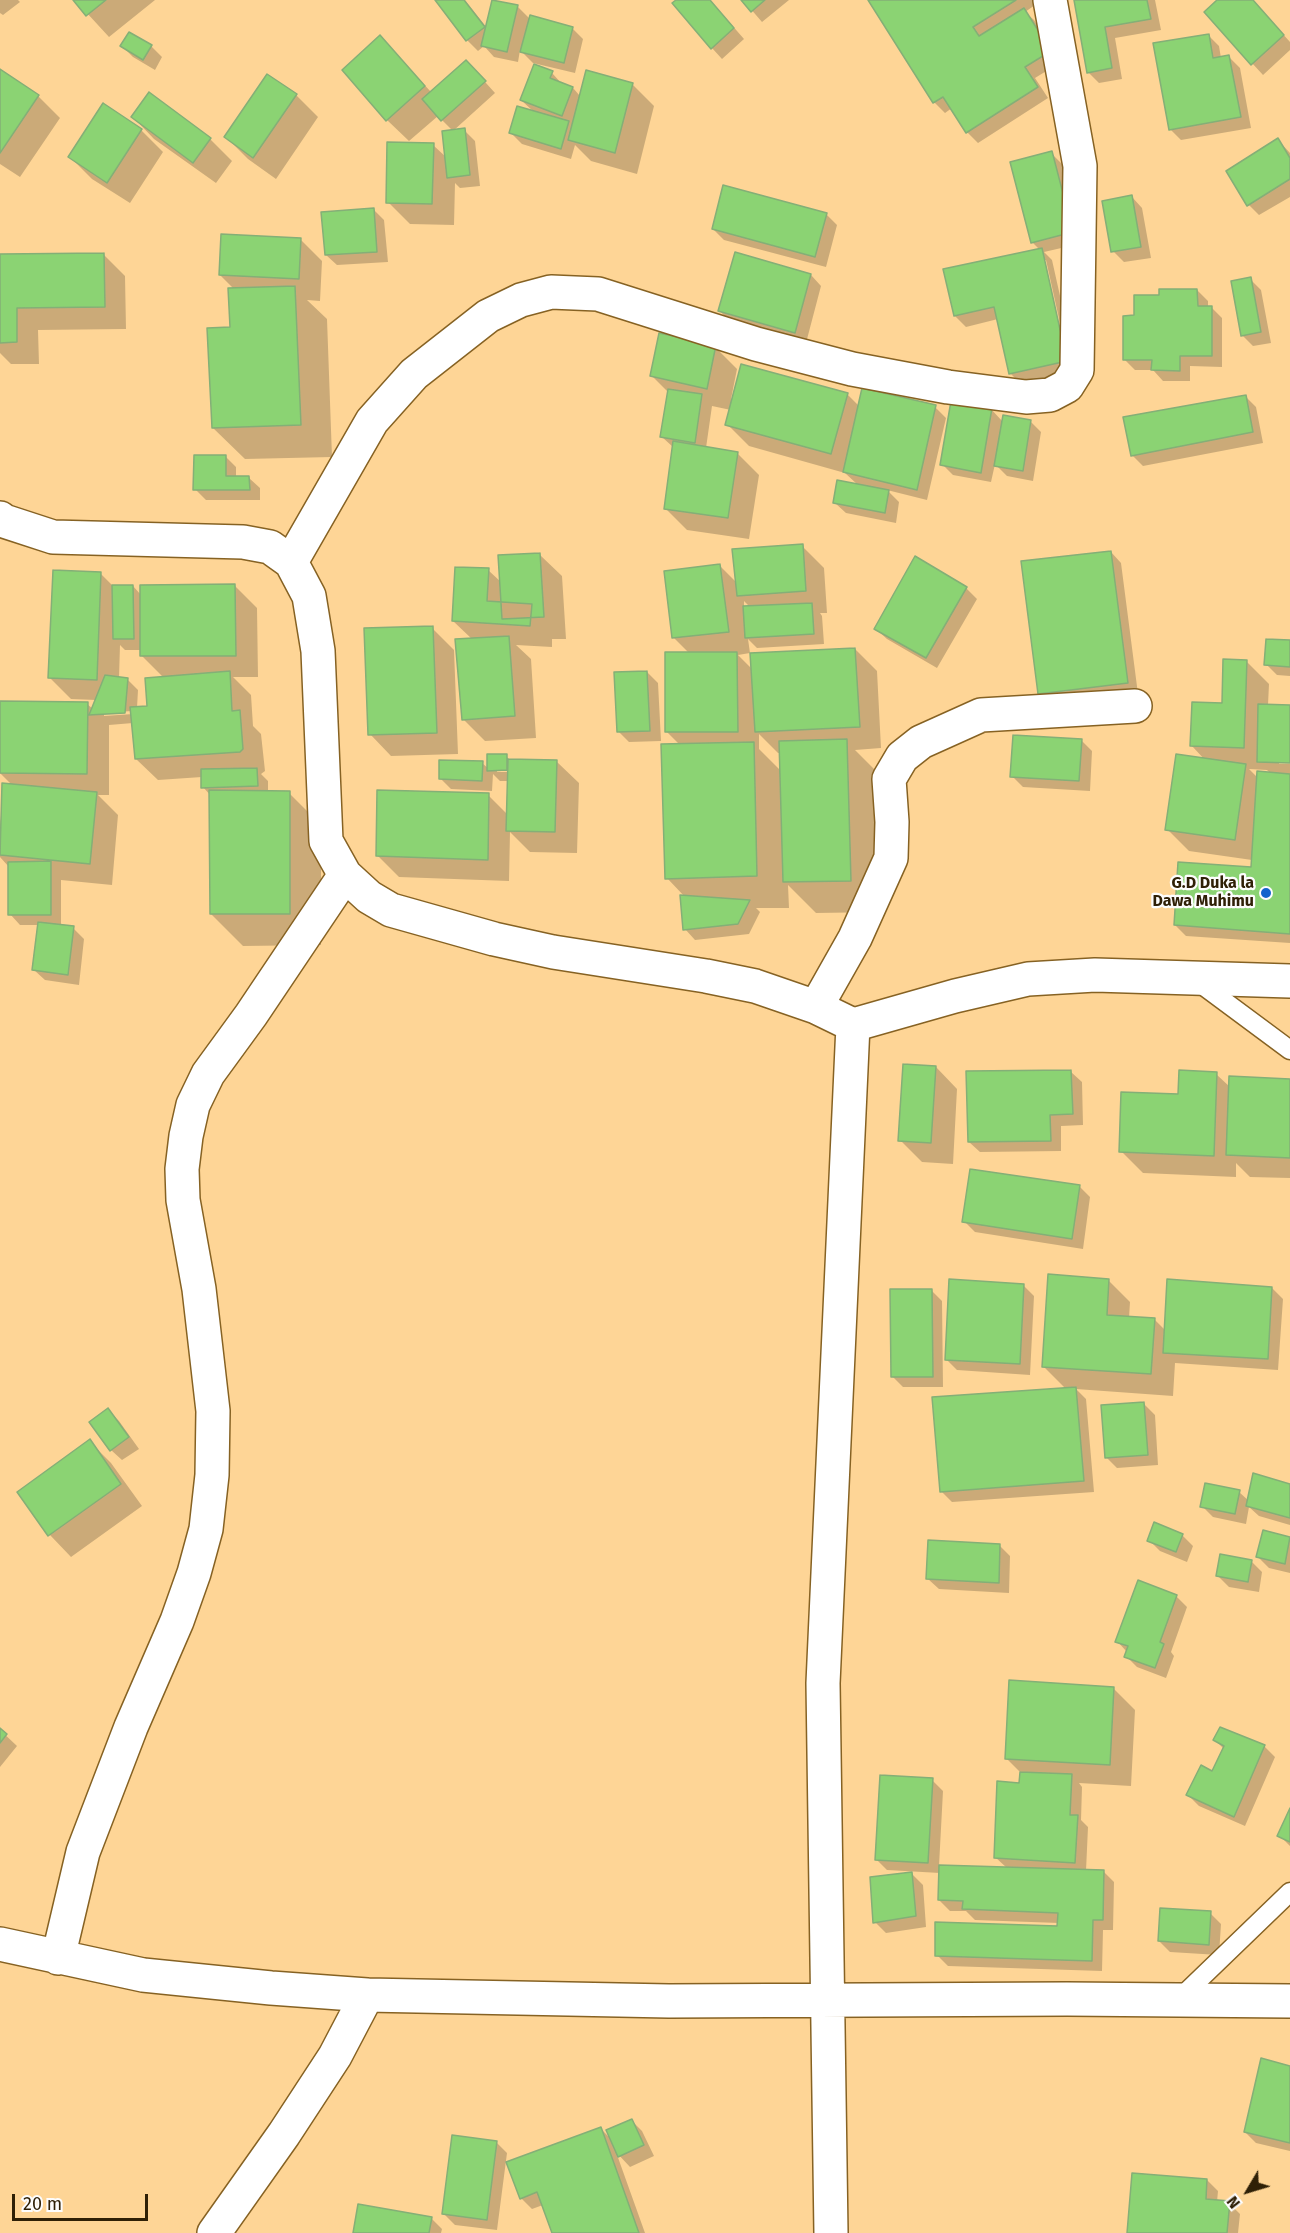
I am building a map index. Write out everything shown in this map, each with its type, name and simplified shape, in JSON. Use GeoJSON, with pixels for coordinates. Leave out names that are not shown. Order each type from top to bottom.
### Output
{"type":"FeatureCollection","features":[{"type":"Feature","properties":{"kind":"street"},"geometry":{"type":"LineString","coordinates":[[291,562],[372,421],[414,374],[488,316],[521,300],[551,292],[598,294],[756,344],[852,369],[948,387],[1026,397],[1050,395],[1067,386],[1077,370],[1080,166],[1050,0]]}},
{"type":"Feature","properties":{"kind":"street"},"geometry":{"type":"LineString","coordinates":[[0,518],[53,537],[243,542],[270,547],[291,562],[309,596],[318,651],[326,841],[345,875],[369,897],[391,909],[445,926],[553,952],[755,986],[816,1007],[853,1025],[955,996],[1028,979],[1095,975],[1290,981]]}},
{"type":"Feature","properties":{"kind":"street"},"geometry":{"type":"LineString","coordinates":[[816,1007],[855,938],[891,858],[892,822],[889,779],[902,757],[921,742],[981,715],[1135,706]]}},
{"type":"Feature","properties":{"kind":"street"},"geometry":{"type":"LineString","coordinates":[[58,1958],[83,1852],[131,1727],[177,1621],[194,1573],[206,1528],[212,1475],[213,1411],[199,1289],[183,1200],[182,1169],[193,1105],[208,1074],[251,1015],[345,875]]}},
{"type":"Feature","properties":{"kind":"street"},"geometry":{"type":"LineString","coordinates":[[831,2233],[824,1683],[853,1025]]}},
{"type":"Feature","properties":{"kind":"street"},"geometry":{"type":"LineString","coordinates":[[0,1944],[143,1975],[271,1989],[367,1995],[669,2001],[1290,2001]]}},
{"type":"Feature","properties":{"kind":"street"},"geometry":{"type":"LineString","coordinates":[[214,2233],[284,2134],[335,2056],[367,1995]]}},
{"type":"Feature","properties":{"kind":"lane"},"geometry":{"type":"LineString","coordinates":[[1191,977],[1290,1050]]}},
{"type":"Feature","properties":{"kind":"lane"},"geometry":{"type":"LineString","coordinates":[[1178,2000],[1290,1892]]}},
{"type":"Feature","properties":{"kind":"building"},"geometry":{"type":"Polygon","coordinates":[[[73,0],[106,0],[86,16],[73,0]]]}},
{"type":"Feature","properties":{"kind":"building"},"geometry":{"type":"Polygon","coordinates":[[[435,0],[464,0],[485,27],[466,41],[435,0]]]}},
{"type":"Feature","properties":{"kind":"building"},"geometry":{"type":"Polygon","coordinates":[[[492,0],[518,5],[507,52],[481,46],[492,0]]]}},
{"type":"Feature","properties":{"kind":"building"},"geometry":{"type":"Polygon","coordinates":[[[676,0],[710,0],[734,28],[711,49],[672,3],[676,0]]]}},
{"type":"Feature","properties":{"kind":"building"},"geometry":{"type":"Polygon","coordinates":[[[741,0],[765,0],[751,12],[741,0]]]}},
{"type":"Feature","properties":{"kind":"building"},"geometry":{"type":"Polygon","coordinates":[[[868,0],[1016,0],[973,27],[979,36],[1024,8],[1051,51],[1025,67],[1038,87],[966,133],[943,97],[933,103],[868,0]]]}},
{"type":"Feature","properties":{"kind":"building"},"geometry":{"type":"Polygon","coordinates":[[[1074,0],[1147,0],[1151,19],[1105,27],[1112,68],[1087,73],[1074,0]]]}},
{"type":"Feature","properties":{"kind":"building"},"geometry":{"type":"Polygon","coordinates":[[[1217,0],[1253,0],[1284,35],[1251,65],[1204,12],[1217,0]]]}},
{"type":"Feature","properties":{"kind":"building"},"geometry":{"type":"Polygon","coordinates":[[[530,15],[573,27],[564,63],[520,52],[530,15]]]}},
{"type":"Feature","properties":{"kind":"building"},"geometry":{"type":"Polygon","coordinates":[[[129,32],[152,45],[143,60],[120,46],[129,32]]]}},
{"type":"Feature","properties":{"kind":"building"},"geometry":{"type":"Polygon","coordinates":[[[1209,34],[1213,58],[1229,55],[1241,117],[1169,130],[1153,43],[1209,34]]]}},
{"type":"Feature","properties":{"kind":"building"},"geometry":{"type":"Polygon","coordinates":[[[380,35],[425,86],[386,121],[342,70],[380,35]]]}},
{"type":"Feature","properties":{"kind":"building"},"geometry":{"type":"Polygon","coordinates":[[[466,60],[486,81],[441,121],[422,99],[466,60]]]}},
{"type":"Feature","properties":{"kind":"building"},"geometry":{"type":"Polygon","coordinates":[[[534,64],[553,71],[550,78],[573,87],[562,116],[520,100],[534,64]]]}},
{"type":"Feature","properties":{"kind":"building"},"geometry":{"type":"Polygon","coordinates":[[[0,69],[39,95],[0,153],[0,69]]]}},
{"type":"Feature","properties":{"kind":"building"},"geometry":{"type":"Polygon","coordinates":[[[586,70],[633,83],[615,153],[568,140],[586,70]]]}},
{"type":"Feature","properties":{"kind":"building"},"geometry":{"type":"Polygon","coordinates":[[[267,74],[297,94],[253,158],[224,137],[267,74]]]}},
{"type":"Feature","properties":{"kind":"building"},"geometry":{"type":"Polygon","coordinates":[[[149,92],[211,138],[193,163],[131,117],[149,92]]]}},
{"type":"Feature","properties":{"kind":"building"},"geometry":{"type":"Polygon","coordinates":[[[103,103],[142,129],[107,183],[68,157],[103,103]]]}},
{"type":"Feature","properties":{"kind":"building"},"geometry":{"type":"Polygon","coordinates":[[[517,106],[569,121],[561,149],[509,133],[517,106]]]}},
{"type":"Feature","properties":{"kind":"building"},"geometry":{"type":"Polygon","coordinates":[[[465,128],[470,175],[447,178],[442,131],[465,128]]]}},
{"type":"Feature","properties":{"kind":"building"},"geometry":{"type":"Polygon","coordinates":[[[1278,138],[1290,158],[1290,179],[1247,206],[1226,171],[1278,138]]]}},
{"type":"Feature","properties":{"kind":"building"},"geometry":{"type":"Polygon","coordinates":[[[387,142],[434,143],[432,204],[386,203],[387,142]]]}},
{"type":"Feature","properties":{"kind":"building"},"geometry":{"type":"Polygon","coordinates":[[[1052,151],[1073,232],[1031,243],[1010,162],[1052,151]]]}},
{"type":"Feature","properties":{"kind":"building"},"geometry":{"type":"Polygon","coordinates":[[[723,185],[827,213],[815,257],[712,229],[723,185]]]}},
{"type":"Feature","properties":{"kind":"building"},"geometry":{"type":"Polygon","coordinates":[[[1132,195],[1141,247],[1111,252],[1102,201],[1132,195]]]}},
{"type":"Feature","properties":{"kind":"building"},"geometry":{"type":"Polygon","coordinates":[[[374,208],[377,252],[325,255],[321,212],[374,208]]]}},
{"type":"Feature","properties":{"kind":"building"},"geometry":{"type":"Polygon","coordinates":[[[221,234],[301,238],[299,279],[219,275],[221,234]]]}},
{"type":"Feature","properties":{"kind":"building"},"geometry":{"type":"Polygon","coordinates":[[[1042,248],[1067,361],[1009,374],[994,307],[954,316],[943,269],[1042,248]]]}},
{"type":"Feature","properties":{"kind":"building"},"geometry":{"type":"Polygon","coordinates":[[[735,252],[811,274],[795,333],[718,311],[735,252]]]}},
{"type":"Feature","properties":{"kind":"building"},"geometry":{"type":"Polygon","coordinates":[[[104,253],[105,307],[17,308],[17,342],[0,343],[0,254],[104,253]]]}},
{"type":"Feature","properties":{"kind":"building"},"geometry":{"type":"Polygon","coordinates":[[[1251,277],[1261,332],[1241,336],[1231,281],[1251,277]]]}},
{"type":"Feature","properties":{"kind":"building"},"geometry":{"type":"Polygon","coordinates":[[[295,286],[301,425],[212,428],[207,328],[230,327],[228,288],[295,286]]]}},
{"type":"Feature","properties":{"kind":"building"},"geometry":{"type":"Polygon","coordinates":[[[1159,289],[1197,289],[1198,306],[1212,306],[1212,356],[1180,356],[1180,371],[1151,370],[1152,360],[1123,360],[1123,316],[1134,315],[1134,295],[1159,295],[1159,289]]]}},
{"type":"Feature","properties":{"kind":"building"},"geometry":{"type":"Polygon","coordinates":[[[659,333],[716,345],[707,389],[650,376],[659,333]]]}},
{"type":"Feature","properties":{"kind":"building"},"geometry":{"type":"Polygon","coordinates":[[[741,364],[848,393],[831,454],[725,425],[741,364]]]}},
{"type":"Feature","properties":{"kind":"building"},"geometry":{"type":"Polygon","coordinates":[[[862,388],[936,405],[917,490],[843,472],[862,388]]]}},
{"type":"Feature","properties":{"kind":"building"},"geometry":{"type":"Polygon","coordinates":[[[668,389],[702,394],[695,443],[660,437],[668,389]]]}},
{"type":"Feature","properties":{"kind":"building"},"geometry":{"type":"Polygon","coordinates":[[[1246,395],[1253,432],[1131,456],[1123,417],[1246,395]]]}},
{"type":"Feature","properties":{"kind":"building"},"geometry":{"type":"Polygon","coordinates":[[[951,401],[992,408],[981,473],[940,465],[951,401]]]}},
{"type":"Feature","properties":{"kind":"building"},"geometry":{"type":"Polygon","coordinates":[[[1003,415],[1031,420],[1023,471],[994,466],[1003,415]]]}},
{"type":"Feature","properties":{"kind":"building"},"geometry":{"type":"Polygon","coordinates":[[[673,441],[738,452],[728,518],[664,509],[673,441]]]}},
{"type":"Feature","properties":{"kind":"building"},"geometry":{"type":"Polygon","coordinates":[[[194,455],[226,455],[226,476],[249,476],[250,490],[193,490],[194,455]]]}},
{"type":"Feature","properties":{"kind":"building"},"geometry":{"type":"Polygon","coordinates":[[[837,480],[889,490],[885,513],[833,503],[837,480]]]}},
{"type":"Feature","properties":{"kind":"building"},"geometry":{"type":"Polygon","coordinates":[[[803,544],[806,591],[737,596],[732,549],[803,544]]]}},
{"type":"Feature","properties":{"kind":"building"},"geometry":{"type":"Polygon","coordinates":[[[1111,551],[1128,683],[1038,694],[1021,561],[1111,551]]]}},
{"type":"Feature","properties":{"kind":"building"},"geometry":{"type":"Polygon","coordinates":[[[540,553],[544,617],[502,619],[498,555],[540,553]]]}},
{"type":"Feature","properties":{"kind":"building"},"geometry":{"type":"Polygon","coordinates":[[[915,556],[967,587],[926,658],[874,629],[915,556]]]}},
{"type":"Feature","properties":{"kind":"building"},"geometry":{"type":"Polygon","coordinates":[[[720,564],[729,632],[672,638],[664,571],[720,564]]]}},
{"type":"Feature","properties":{"kind":"building"},"geometry":{"type":"Polygon","coordinates":[[[455,567],[489,568],[487,601],[532,604],[530,626],[452,621],[455,567]]]}},
{"type":"Feature","properties":{"kind":"building"},"geometry":{"type":"Polygon","coordinates":[[[53,570],[101,572],[97,680],[48,678],[53,570]]]}},
{"type":"Feature","properties":{"kind":"building"},"geometry":{"type":"Polygon","coordinates":[[[235,584],[236,656],[140,656],[140,585],[235,584]]]}},
{"type":"Feature","properties":{"kind":"building"},"geometry":{"type":"Polygon","coordinates":[[[112,585],[133,585],[134,639],[113,639],[112,585]]]}},
{"type":"Feature","properties":{"kind":"building"},"geometry":{"type":"Polygon","coordinates":[[[812,603],[814,634],[745,638],[743,606],[812,603]]]}},
{"type":"Feature","properties":{"kind":"building"},"geometry":{"type":"Polygon","coordinates":[[[433,626],[437,733],[368,735],[364,628],[433,626]]]}},
{"type":"Feature","properties":{"kind":"building"},"geometry":{"type":"Polygon","coordinates":[[[509,636],[515,716],[462,720],[455,639],[509,636]]]}},
{"type":"Feature","properties":{"kind":"building"},"geometry":{"type":"Polygon","coordinates":[[[1266,639],[1290,640],[1290,667],[1264,665],[1266,639]]]}},
{"type":"Feature","properties":{"kind":"building"},"geometry":{"type":"Polygon","coordinates":[[[855,648],[860,727],[755,732],[750,653],[855,648]]]}},
{"type":"Feature","properties":{"kind":"building"},"geometry":{"type":"Polygon","coordinates":[[[665,652],[737,652],[738,732],[665,732],[665,652]]]}},
{"type":"Feature","properties":{"kind":"building"},"geometry":{"type":"Polygon","coordinates":[[[1223,659],[1247,660],[1244,748],[1190,746],[1192,702],[1222,703],[1223,659]]]}},
{"type":"Feature","properties":{"kind":"building"},"geometry":{"type":"Polygon","coordinates":[[[230,671],[232,711],[240,710],[243,749],[240,752],[135,759],[130,707],[147,706],[145,678],[230,671]]]}},
{"type":"Feature","properties":{"kind":"building"},"geometry":{"type":"Polygon","coordinates":[[[647,671],[650,731],[617,732],[614,672],[647,671]]]}},
{"type":"Feature","properties":{"kind":"building"},"geometry":{"type":"Polygon","coordinates":[[[105,675],[128,678],[125,713],[89,715],[105,675]]]}},
{"type":"Feature","properties":{"kind":"building"},"geometry":{"type":"Polygon","coordinates":[[[0,701],[88,702],[87,774],[0,773],[0,701]]]}},
{"type":"Feature","properties":{"kind":"building"},"geometry":{"type":"Polygon","coordinates":[[[1258,704],[1290,705],[1290,763],[1257,762],[1258,704]]]}},
{"type":"Feature","properties":{"kind":"building"},"geometry":{"type":"Polygon","coordinates":[[[1013,735],[1082,739],[1079,781],[1010,777],[1013,735]]]}},
{"type":"Feature","properties":{"kind":"building"},"geometry":{"type":"Polygon","coordinates":[[[847,739],[851,881],[783,882],[779,741],[847,739]]]}},
{"type":"Feature","properties":{"kind":"building"},"geometry":{"type":"Polygon","coordinates":[[[754,742],[757,876],[665,879],[661,744],[754,742]]]}},
{"type":"Feature","properties":{"kind":"building"},"geometry":{"type":"Polygon","coordinates":[[[487,754],[507,754],[507,770],[487,771],[487,754]]]}},
{"type":"Feature","properties":{"kind":"building"},"geometry":{"type":"Polygon","coordinates":[[[1176,754],[1246,764],[1235,840],[1165,830],[1176,754]]]}},
{"type":"Feature","properties":{"kind":"building"},"geometry":{"type":"Polygon","coordinates":[[[508,759],[557,760],[555,832],[506,831],[508,759]]]}},
{"type":"Feature","properties":{"kind":"building"},"geometry":{"type":"Polygon","coordinates":[[[439,760],[483,761],[482,781],[439,779],[439,760]]]}},
{"type":"Feature","properties":{"kind":"building"},"geometry":{"type":"Polygon","coordinates":[[[257,768],[258,786],[201,788],[201,769],[257,768]]]}},
{"type":"Feature","properties":{"kind":"building"},"geometry":{"type":"Polygon","coordinates":[[[1257,771],[1290,774],[1290,934],[1174,925],[1178,862],[1251,867],[1257,771]]]}},
{"type":"Feature","properties":{"kind":"building"},"geometry":{"type":"Polygon","coordinates":[[[2,783],[97,792],[90,864],[0,855],[2,783]]]}},
{"type":"Feature","properties":{"kind":"building"},"geometry":{"type":"Polygon","coordinates":[[[209,790],[290,791],[290,914],[210,914],[209,790]]]}},
{"type":"Feature","properties":{"kind":"building"},"geometry":{"type":"Polygon","coordinates":[[[377,790],[489,793],[488,860],[376,856],[377,790]]]}},
{"type":"Feature","properties":{"kind":"building"},"geometry":{"type":"Polygon","coordinates":[[[51,861],[51,915],[8,915],[8,862],[51,861]]]}},
{"type":"Feature","properties":{"kind":"building"},"geometry":{"type":"Polygon","coordinates":[[[680,895],[750,900],[738,924],[683,930],[680,895]]]}},
{"type":"Feature","properties":{"kind":"building"},"geometry":{"type":"Polygon","coordinates":[[[38,922],[74,926],[68,975],[32,970],[38,922]]]}},
{"type":"Feature","properties":{"kind":"building"},"geometry":{"type":"Polygon","coordinates":[[[903,1064],[936,1066],[931,1143],[898,1141],[903,1064]]]}},
{"type":"Feature","properties":{"kind":"building"},"geometry":{"type":"Polygon","coordinates":[[[1071,1070],[1073,1114],[1050,1115],[1051,1141],[968,1142],[966,1071],[1071,1070]]]}},
{"type":"Feature","properties":{"kind":"building"},"geometry":{"type":"Polygon","coordinates":[[[1179,1070],[1217,1072],[1214,1156],[1119,1152],[1121,1092],[1178,1094],[1179,1070]]]}},
{"type":"Feature","properties":{"kind":"building"},"geometry":{"type":"Polygon","coordinates":[[[1229,1076],[1290,1079],[1290,1158],[1226,1155],[1229,1076]]]}},
{"type":"Feature","properties":{"kind":"building"},"geometry":{"type":"Polygon","coordinates":[[[970,1169],[1080,1185],[1072,1239],[962,1222],[970,1169]]]}},
{"type":"Feature","properties":{"kind":"building"},"geometry":{"type":"Polygon","coordinates":[[[1048,1274],[1109,1279],[1107,1315],[1155,1318],[1151,1374],[1042,1367],[1048,1274]]]}},
{"type":"Feature","properties":{"kind":"building"},"geometry":{"type":"Polygon","coordinates":[[[949,1279],[1024,1284],[1020,1364],[945,1360],[949,1279]]]}},
{"type":"Feature","properties":{"kind":"building"},"geometry":{"type":"Polygon","coordinates":[[[1167,1279],[1272,1287],[1268,1359],[1163,1353],[1167,1279]]]}},
{"type":"Feature","properties":{"kind":"building"},"geometry":{"type":"Polygon","coordinates":[[[890,1289],[932,1289],[933,1377],[891,1377],[890,1289]]]}},
{"type":"Feature","properties":{"kind":"building"},"geometry":{"type":"Polygon","coordinates":[[[1076,1387],[1084,1481],[940,1492],[932,1397],[1076,1387]]]}},
{"type":"Feature","properties":{"kind":"building"},"geometry":{"type":"Polygon","coordinates":[[[1144,1402],[1148,1455],[1105,1458],[1101,1405],[1144,1402]]]}},
{"type":"Feature","properties":{"kind":"building"},"geometry":{"type":"Polygon","coordinates":[[[108,1408],[129,1437],[110,1451],[89,1422],[108,1408]]]}},
{"type":"Feature","properties":{"kind":"building"},"geometry":{"type":"Polygon","coordinates":[[[90,1439],[121,1484],[48,1536],[17,1492],[90,1439]]]}},
{"type":"Feature","properties":{"kind":"building"},"geometry":{"type":"Polygon","coordinates":[[[1253,1473],[1290,1484],[1290,1518],[1246,1506],[1253,1473]]]}},
{"type":"Feature","properties":{"kind":"building"},"geometry":{"type":"Polygon","coordinates":[[[1205,1483],[1240,1490],[1235,1514],[1200,1507],[1205,1483]]]}},
{"type":"Feature","properties":{"kind":"building"},"geometry":{"type":"Polygon","coordinates":[[[1154,1522],[1183,1534],[1176,1552],[1147,1541],[1154,1522]]]}},
{"type":"Feature","properties":{"kind":"building"},"geometry":{"type":"Polygon","coordinates":[[[1263,1530],[1290,1537],[1285,1564],[1256,1557],[1263,1530]]]}},
{"type":"Feature","properties":{"kind":"building"},"geometry":{"type":"Polygon","coordinates":[[[928,1540],[1000,1544],[999,1583],[926,1579],[928,1540]]]}},
{"type":"Feature","properties":{"kind":"building"},"geometry":{"type":"Polygon","coordinates":[[[1220,1554],[1252,1560],[1248,1582],[1216,1576],[1220,1554]]]}},
{"type":"Feature","properties":{"kind":"building"},"geometry":{"type":"Polygon","coordinates":[[[1138,1580],[1177,1595],[1160,1642],[1164,1644],[1155,1668],[1124,1657],[1128,1646],[1115,1642],[1138,1580]]]}},
{"type":"Feature","properties":{"kind":"building"},"geometry":{"type":"Polygon","coordinates":[[[1009,1680],[1114,1687],[1110,1765],[1005,1759],[1009,1680]]]}},
{"type":"Feature","properties":{"kind":"building"},"geometry":{"type":"Polygon","coordinates":[[[1220,1727],[1265,1745],[1234,1817],[1186,1795],[1201,1765],[1212,1771],[1224,1746],[1213,1740],[1220,1727]]]}},
{"type":"Feature","properties":{"kind":"building"},"geometry":{"type":"Polygon","coordinates":[[[0,1728],[7,1734],[0,1743],[0,1728]]]}},
{"type":"Feature","properties":{"kind":"building"},"geometry":{"type":"Polygon","coordinates":[[[1020,1772],[1072,1774],[1070,1815],[1078,1815],[1075,1863],[994,1858],[997,1781],[1019,1783],[1020,1772]]]}},
{"type":"Feature","properties":{"kind":"building"},"geometry":{"type":"Polygon","coordinates":[[[880,1775],[933,1778],[928,1863],[875,1860],[880,1775]]]}},
{"type":"Feature","properties":{"kind":"building"},"geometry":{"type":"Polygon","coordinates":[[[1290,1808],[1290,1842],[1277,1836],[1290,1808]]]}},
{"type":"Feature","properties":{"kind":"building"},"geometry":{"type":"Polygon","coordinates":[[[939,1865],[1104,1870],[1103,1920],[1093,1920],[1092,1961],[935,1956],[935,1922],[1057,1926],[1058,1913],[962,1909],[963,1901],[938,1900],[939,1865]]]}},
{"type":"Feature","properties":{"kind":"building"},"geometry":{"type":"Polygon","coordinates":[[[912,1872],[916,1916],[873,1923],[870,1877],[912,1872]]]}},
{"type":"Feature","properties":{"kind":"building"},"geometry":{"type":"Polygon","coordinates":[[[1160,1908],[1211,1911],[1209,1945],[1158,1941],[1160,1908]]]}},
{"type":"Feature","properties":{"kind":"building"},"geometry":{"type":"Polygon","coordinates":[[[1261,2058],[1290,2066],[1290,2143],[1244,2132],[1261,2058]]]}},
{"type":"Feature","properties":{"kind":"building"},"geometry":{"type":"Polygon","coordinates":[[[632,2119],[644,2145],[618,2157],[606,2130],[632,2119]]]}},
{"type":"Feature","properties":{"kind":"building"},"geometry":{"type":"Polygon","coordinates":[[[601,2127],[639,2233],[552,2233],[537,2192],[520,2199],[506,2162],[601,2127]]]}},
{"type":"Feature","properties":{"kind":"building"},"geometry":{"type":"Polygon","coordinates":[[[452,2135],[497,2141],[487,2220],[442,2214],[452,2135]]]}},
{"type":"Feature","properties":{"kind":"building"},"geometry":{"type":"Polygon","coordinates":[[[1132,2173],[1207,2179],[1206,2199],[1230,2201],[1227,2233],[1127,2233],[1132,2173]]]}},
{"type":"Feature","properties":{"kind":"building"},"geometry":{"type":"Polygon","coordinates":[[[358,2204],[432,2217],[429,2233],[353,2233],[358,2204]]]}},
{"type":"Feature","properties":{"kind":"place","name":"G.D Duka la Dawa Muhimu"},"geometry":{"type":"Point","coordinates":[1266,893]}}]}
